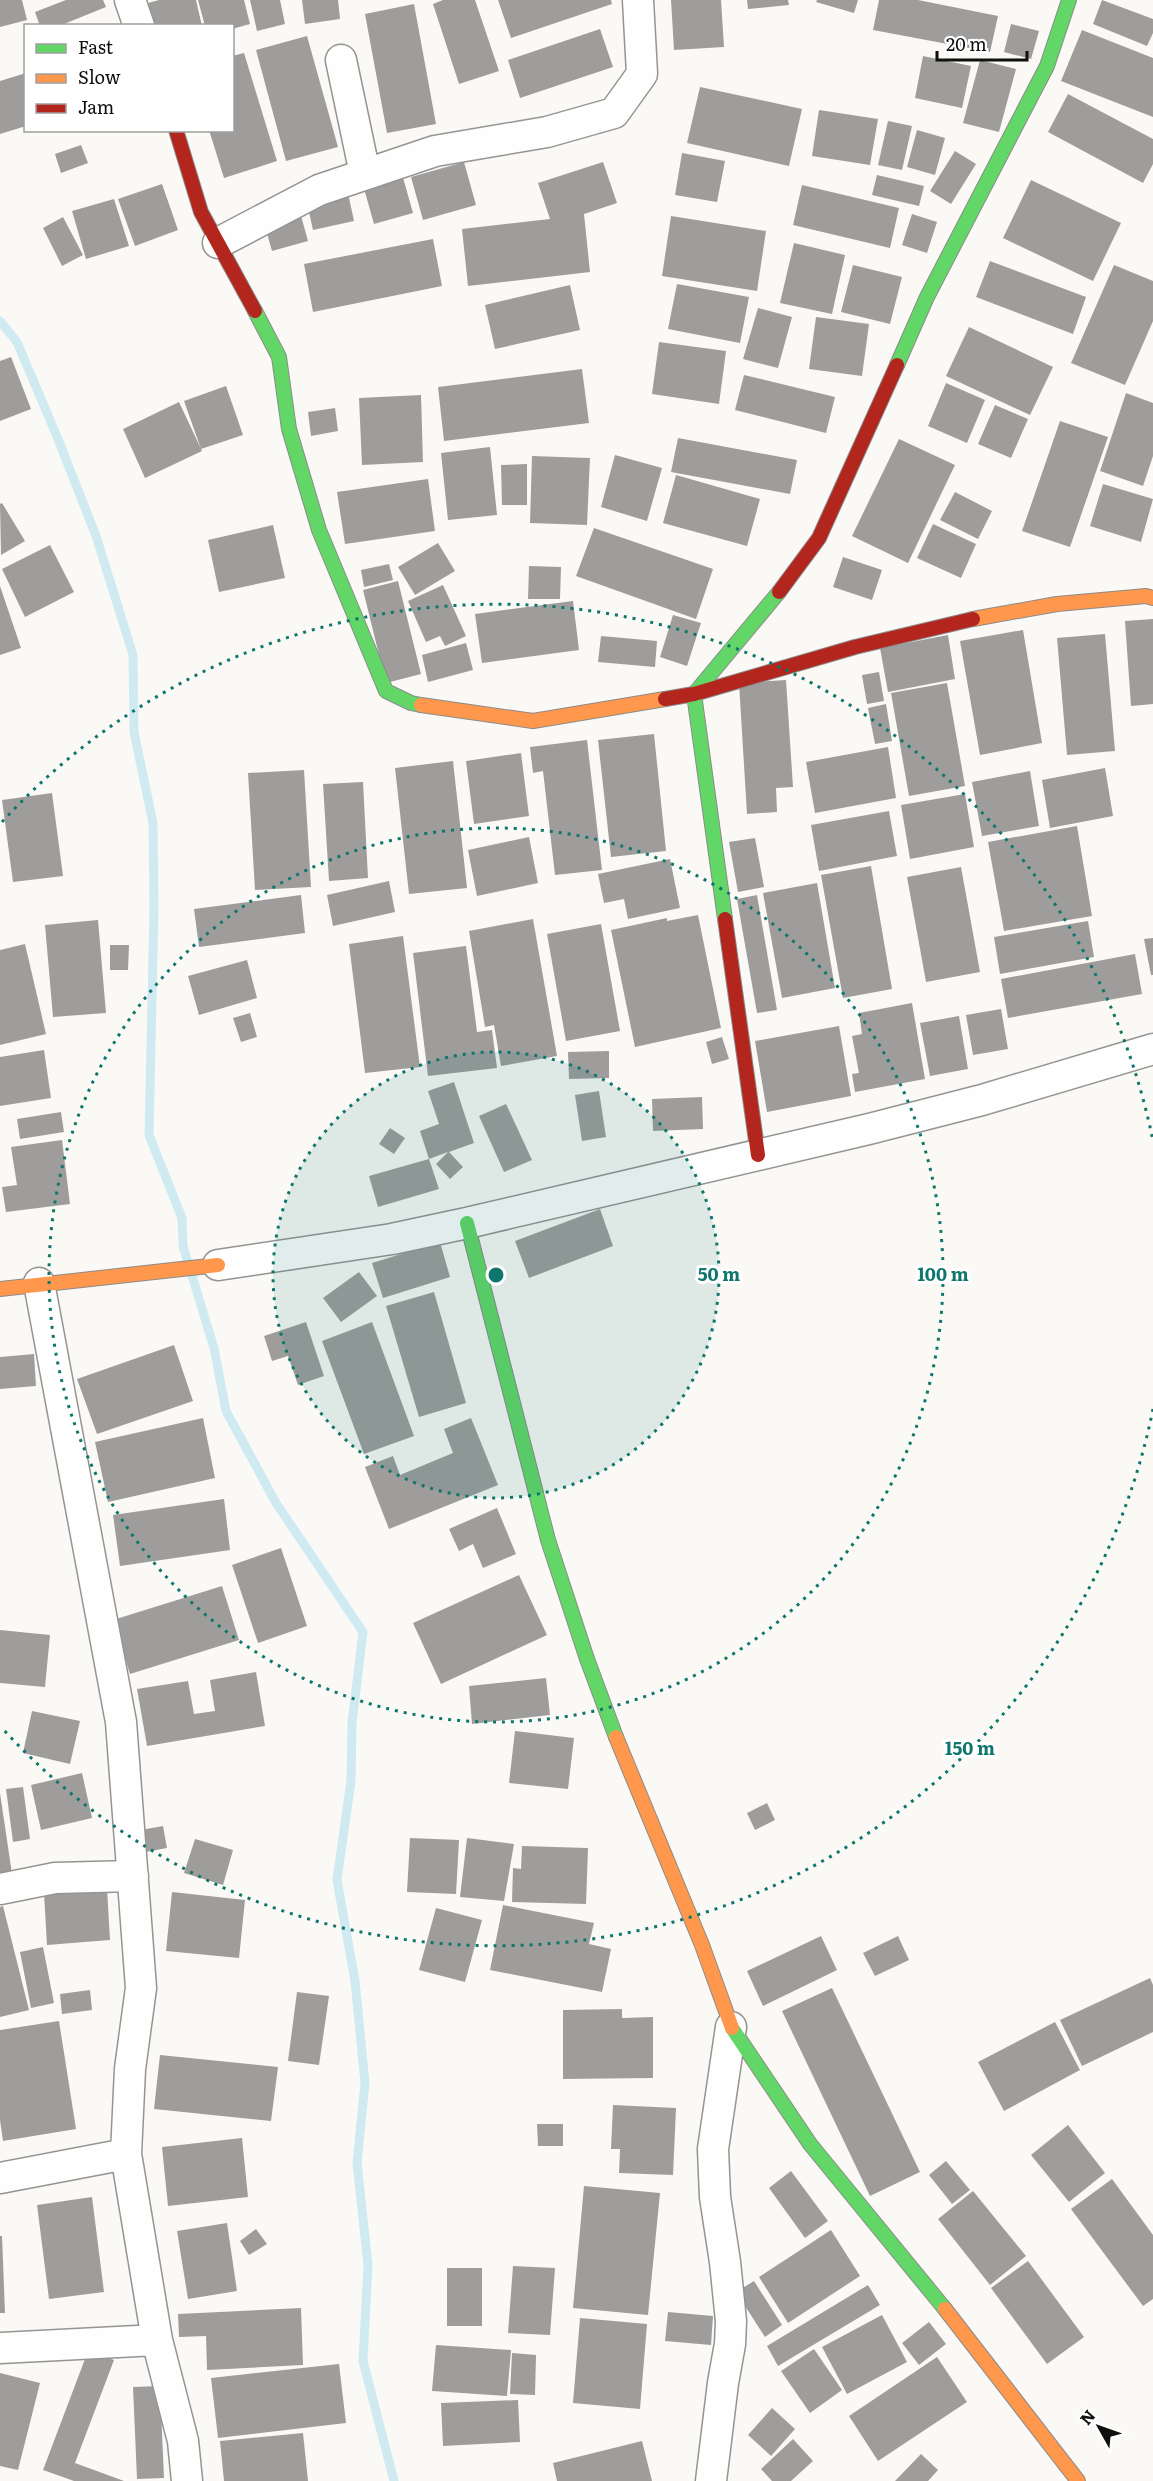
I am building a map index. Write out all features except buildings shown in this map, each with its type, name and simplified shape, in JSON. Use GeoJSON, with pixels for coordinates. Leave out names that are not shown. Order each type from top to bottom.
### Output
{"type":"FeatureCollection","features":[{"type":"Feature","properties":{"kind":"street"},"geometry":{"type":"LineString","coordinates":[[130,0],[138,24]]}},
{"type":"Feature","properties":{"kind":"street"},"geometry":{"type":"LineString","coordinates":[[218,243],[319,190],[435,151],[546,132],[614,113],[642,74],[638,0]]}},
{"type":"Feature","properties":{"kind":"street"},"geometry":{"type":"LineString","coordinates":[[758,1155],[694,694],[763,614],[819,538],[927,297],[1047,66],[1069,0]]}},
{"type":"Feature","properties":{"kind":"street"},"geometry":{"type":"LineString","coordinates":[[342,60],[365,174]]}},
{"type":"Feature","properties":{"kind":"street"},"geometry":{"type":"LineString","coordinates":[[177,132],[201,212],[279,357],[289,429],[319,530],[386,691],[411,703],[532,722],[694,694],[855,647],[984,616],[1057,604],[1146,596],[1153,598]]}},
{"type":"Feature","properties":{"kind":"street"},"geometry":{"type":"LineString","coordinates":[[0,1289],[218,1265],[392,1239],[758,1155],[982,1100],[1153,1049]]}},
{"type":"Feature","properties":{"kind":"street"},"geometry":{"type":"LineString","coordinates":[[467,1223],[551,1551],[587,1659],[629,1773],[702,1945],[731,2027],[810,2144],[952,2317],[1078,2481]]}},
{"type":"Feature","properties":{"kind":"street"},"geometry":{"type":"LineString","coordinates":[[39,1283],[121,1722],[141,1988],[130,2069],[126,2154],[157,2340],[183,2441],[188,2481]]}},
{"type":"Feature","properties":{"kind":"street"},"geometry":{"type":"LineString","coordinates":[[0,1889],[55,1878],[133,1876]]}},
{"type":"Feature","properties":{"kind":"street"},"geometry":{"type":"LineString","coordinates":[[711,2481],[730,2344],[731,2321],[715,2197],[713,2149],[731,2027]]}},
{"type":"Feature","properties":{"kind":"street"},"geometry":{"type":"LineString","coordinates":[[0,2178],[126,2154]]}},
{"type":"Feature","properties":{"kind":"street"},"geometry":{"type":"LineString","coordinates":[[0,2348],[157,2340]]}},
{"type":"Feature","properties":{"kind":"waterway"},"geometry":{"type":"LineString","coordinates":[[0,321],[17,342],[58,439],[96,536],[133,655],[134,732],[153,823],[154,908],[149,1135],[182,1218],[183,1246],[214,1348],[226,1411],[276,1503],[363,1632],[352,1723],[351,1781],[337,1880],[355,1981],[365,2083],[357,2163],[368,2265],[363,2361],[394,2481]]}},
{"type":"Feature","properties":{"kind":"traffic: fast"},"geometry":{"type":"LineString","coordinates":[[897,365],[927,297],[1047,66],[1069,0]]}},
{"type":"Feature","properties":{"kind":"traffic: fast"},"geometry":{"type":"LineString","coordinates":[[255,311],[279,357],[289,429],[319,530],[386,691],[411,703],[421,705]]}},
{"type":"Feature","properties":{"kind":"traffic: fast"},"geometry":{"type":"LineString","coordinates":[[725,919],[694,694],[779,592]]}},
{"type":"Feature","properties":{"kind":"traffic: fast"},"geometry":{"type":"LineString","coordinates":[[467,1223],[548,1540],[587,1659],[616,1737]]}},
{"type":"Feature","properties":{"kind":"traffic: fast"},"geometry":{"type":"LineString","coordinates":[[732,2028],[810,2144],[945,2309]]}},
{"type":"Feature","properties":{"kind":"traffic: slow"},"geometry":{"type":"LineString","coordinates":[[973,619],[1057,604],[1146,596],[1153,598]]}},
{"type":"Feature","properties":{"kind":"traffic: slow"},"geometry":{"type":"LineString","coordinates":[[421,705],[533,721],[665,699]]}},
{"type":"Feature","properties":{"kind":"traffic: slow"},"geometry":{"type":"LineString","coordinates":[[0,1289],[218,1265]]}},
{"type":"Feature","properties":{"kind":"traffic: slow"},"geometry":{"type":"LineString","coordinates":[[616,1737],[702,1945],[732,2028]]}},
{"type":"Feature","properties":{"kind":"traffic: slow"},"geometry":{"type":"LineString","coordinates":[[945,2309],[1078,2481]]}},
{"type":"Feature","properties":{"kind":"traffic: jam"},"geometry":{"type":"LineString","coordinates":[[177,132],[201,212],[255,311]]}},
{"type":"Feature","properties":{"kind":"traffic: jam"},"geometry":{"type":"LineString","coordinates":[[779,592],[819,538],[897,365]]}},
{"type":"Feature","properties":{"kind":"traffic: jam"},"geometry":{"type":"LineString","coordinates":[[665,699],[694,694],[855,647],[973,619]]}},
{"type":"Feature","properties":{"kind":"traffic: jam"},"geometry":{"type":"LineString","coordinates":[[725,919],[758,1155]]}}]}
